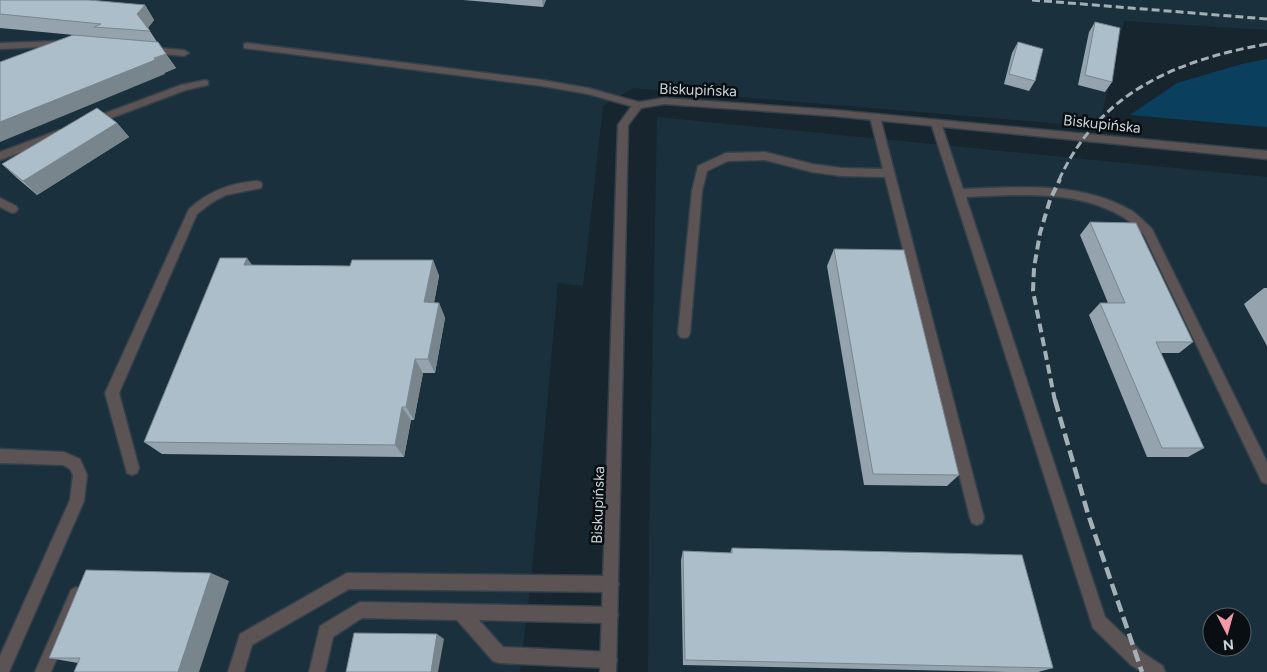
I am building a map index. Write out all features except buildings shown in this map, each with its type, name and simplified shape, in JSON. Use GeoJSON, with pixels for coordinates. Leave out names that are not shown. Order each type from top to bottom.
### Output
{"type":"FeatureCollection","features":[{"type":"Feature","properties":{"kind":"street"},"geometry":{"type":"LineString","coordinates":[[0,46],[76,44]]}},
{"type":"Feature","properties":{"kind":"street"},"geometry":{"type":"LineString","coordinates":[[247,46],[542,83],[588,90],[638,105]]}},
{"type":"Feature","properties":{"kind":"street"},"geometry":{"type":"LineString","coordinates":[[135,49],[184,53]]}},
{"type":"Feature","properties":{"kind":"street"},"geometry":{"type":"LineString","coordinates":[[0,156],[184,88],[204,83]]}},
{"type":"Feature","properties":{"kind":"street","name":"Biskupińska"},"geometry":{"type":"LineString","coordinates":[[608,666],[623,125],[638,105],[664,101],[875,117],[1267,156]]}},
{"type":"Feature","properties":{"kind":"street"},"geometry":{"type":"LineString","coordinates":[[875,117],[977,518]]}},
{"type":"Feature","properties":{"kind":"street"},"geometry":{"type":"LineString","coordinates":[[936,123],[1099,622],[1137,659],[1156,672]]}},
{"type":"Feature","properties":{"kind":"street"},"geometry":{"type":"LineString","coordinates":[[684,333],[697,191],[702,169],[726,157],[765,156],[812,168],[841,172],[889,173]]}},
{"type":"Feature","properties":{"kind":"street"},"geometry":{"type":"LineString","coordinates":[[132,468],[112,393],[193,212],[204,201],[223,191],[241,185],[257,185]]}},
{"type":"Feature","properties":{"kind":"street"},"geometry":{"type":"LineString","coordinates":[[959,193],[1053,192],[1104,202],[1124,211],[1139,222],[1148,232],[1267,477]]}},
{"type":"Feature","properties":{"kind":"street"},"geometry":{"type":"LineString","coordinates":[[0,202],[12,209]]}},
{"type":"Feature","properties":{"kind":"street"},"geometry":{"type":"LineString","coordinates":[[0,456],[64,459],[75,464],[80,475],[77,501],[1,672]]}},
{"type":"Feature","properties":{"kind":"street"},"geometry":{"type":"LineString","coordinates":[[236,672],[246,640],[347,581],[611,584]]}},
{"type":"Feature","properties":{"kind":"street"},"geometry":{"type":"LineString","coordinates":[[43,672],[76,595]]}},
{"type":"Feature","properties":{"kind":"street"},"geometry":{"type":"LineString","coordinates":[[317,672],[326,632],[360,610],[610,616]]}},
{"type":"Feature","properties":{"kind":"street"},"geometry":{"type":"LineString","coordinates":[[461,612],[499,654],[608,666]]}},
{"type":"Feature","properties":{"kind":"shaded area"},"geometry":{"type":"Polygon","coordinates":[[[0,0],[1267,0],[1267,30],[1124,21],[1099,127],[633,88],[603,106],[583,286],[558,283],[531,581],[520,672],[0,672],[0,0]]]}},
{"type":"Feature","properties":{"kind":"shaded area"},"geometry":{"type":"Polygon","coordinates":[[[1267,59],[1267,127],[1130,115],[1177,83],[1242,64],[1267,59]]]}},
{"type":"Feature","properties":{"kind":"shaded area"},"geometry":{"type":"Polygon","coordinates":[[[657,117],[1267,177],[1267,672],[648,672],[657,117]]]}},
{"type":"Feature","properties":{"kind":"railway"},"geometry":{"type":"LineString","coordinates":[[1032,0],[1267,19]]}},
{"type":"Feature","properties":{"kind":"railway"},"geometry":{"type":"LineString","coordinates":[[1059,180],[1076,150],[1096,124],[1119,103],[1144,85],[1172,71],[1202,60],[1267,44]]}},
{"type":"Feature","properties":{"kind":"railway"},"geometry":{"type":"LineString","coordinates":[[1055,401],[1033,291],[1034,268],[1040,233],[1050,200],[1060,179]]}},
{"type":"Feature","properties":{"kind":"railway"},"geometry":{"type":"LineString","coordinates":[[1055,400],[1088,514],[1142,672]]}}]}
